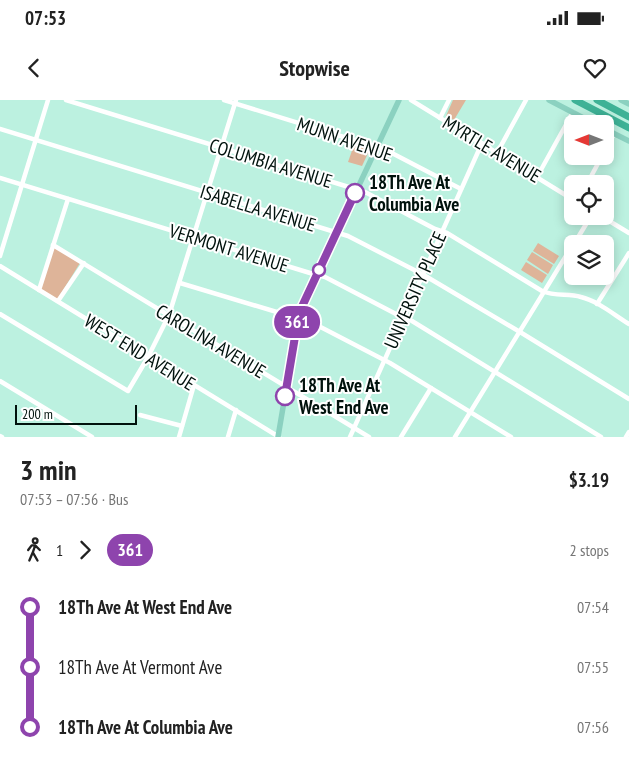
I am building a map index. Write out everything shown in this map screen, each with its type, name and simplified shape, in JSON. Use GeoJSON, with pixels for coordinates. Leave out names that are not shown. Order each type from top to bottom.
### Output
{"type":"FeatureCollection","features":[{"type":"Feature","properties":{"kind":"highway"},"geometry":{"type":"LineString","coordinates":[[575,100],[629,128]]}},
{"type":"Feature","properties":{"kind":"highway"},"geometry":{"type":"LineString","coordinates":[[597,100],[629,117]]}},
{"type":"Feature","properties":{"kind":"main road"},"geometry":{"type":"LineString","coordinates":[[278,437],[300,310],[399,100]]}},
{"type":"Feature","properties":{"kind":"main road"},"geometry":{"type":"LineString","coordinates":[[549,100],[578,115]]}},
{"type":"Feature","properties":{"kind":"main road"},"geometry":{"type":"LineString","coordinates":[[614,134],[629,141]]}},
{"type":"Feature","properties":{"kind":"street"},"geometry":{"type":"LineString","coordinates":[[0,256],[48,100]]}},
{"type":"Feature","properties":{"kind":"street","name":"COLUMBIA AVENUE"},"geometry":{"type":"LineString","coordinates":[[66,100],[367,193],[435,229],[448,233],[544,292]]}},
{"type":"Feature","properties":{"kind":"street","name":"MUNN AVENUE"},"geometry":{"type":"LineString","coordinates":[[224,100],[236,102],[388,151],[461,189]]}},
{"type":"Feature","properties":{"kind":"street","name":"MYRTLE AVENUE"},"geometry":{"type":"LineString","coordinates":[[411,100],[564,194]]}},
{"type":"Feature","properties":{"kind":"street"},"geometry":{"type":"LineString","coordinates":[[440,118],[449,100]]}},
{"type":"Feature","properties":{"kind":"street"},"geometry":{"type":"LineString","coordinates":[[497,153],[526,100]]}},
{"type":"Feature","properties":{"kind":"street"},"geometry":{"type":"LineString","coordinates":[[0,314],[128,392],[169,315],[236,102]]}},
{"type":"Feature","properties":{"kind":"street"},"geometry":{"type":"LineString","coordinates":[[537,177],[572,112]]}},
{"type":"Feature","properties":{"kind":"street","name":"ISABELLA AVENUE"},"geometry":{"type":"LineString","coordinates":[[0,129],[352,238],[422,274],[629,399]]}},
{"type":"Feature","properties":{"kind":"street","name":"UNIVERSITY PLACE"},"geometry":{"type":"LineString","coordinates":[[350,437],[482,143]]}},
{"type":"Feature","properties":{"kind":"street","name":"VERMONT AVENUE"},"geometry":{"type":"LineString","coordinates":[[0,178],[328,278],[412,321],[601,437]]}},
{"type":"Feature","properties":{"kind":"street"},"geometry":{"type":"LineString","coordinates":[[39,290],[68,199]]}},
{"type":"Feature","properties":{"kind":"street"},"geometry":{"type":"LineString","coordinates":[[614,224],[629,234]]}},
{"type":"Feature","properties":{"kind":"street","name":"CAROLINA AVENUE"},"geometry":{"type":"LineString","coordinates":[[53,245],[369,437]]}},
{"type":"Feature","properties":{"kind":"street"},"geometry":{"type":"LineString","coordinates":[[597,304],[629,253]]}},
{"type":"Feature","properties":{"kind":"street"},"geometry":{"type":"LineString","coordinates":[[455,437],[564,260]]}},
{"type":"Feature","properties":{"kind":"street"},"geometry":{"type":"LineString","coordinates":[[58,301],[84,263]]}},
{"type":"Feature","properties":{"kind":"street","name":"WEST END AVENUE"},"geometry":{"type":"LineString","coordinates":[[0,266],[278,437]]}},
{"type":"Feature","properties":{"kind":"street"},"geometry":{"type":"LineString","coordinates":[[180,283],[307,320],[384,360],[511,437]]}},
{"type":"Feature","properties":{"kind":"street"},"geometry":{"type":"LineString","coordinates":[[544,292],[557,295],[580,296],[629,324]]}},
{"type":"Feature","properties":{"kind":"street"},"geometry":{"type":"LineString","coordinates":[[0,381],[92,437]]}},
{"type":"Feature","properties":{"kind":"street"},"geometry":{"type":"LineString","coordinates":[[179,437],[194,385]]}},
{"type":"Feature","properties":{"kind":"street"},"geometry":{"type":"LineString","coordinates":[[401,437],[430,388]]}},
{"type":"Feature","properties":{"kind":"street"},"geometry":{"type":"LineString","coordinates":[[228,437],[236,410]]}},
{"type":"Feature","properties":{"kind":"street"},"geometry":{"type":"LineString","coordinates":[[140,415],[182,426]]}},
{"type":"Feature","properties":{"kind":"street"},"geometry":{"type":"LineString","coordinates":[[626,437],[629,432]]}},
{"type":"Feature","properties":{"kind":"shaded area"},"geometry":{"type":"Polygon","coordinates":[[[453,100],[466,100],[454,120],[446,116],[453,100]]]}},
{"type":"Feature","properties":{"kind":"shaded area"},"geometry":{"type":"Polygon","coordinates":[[[354,145],[370,149],[362,166],[348,162],[354,145]]]}},
{"type":"Feature","properties":{"kind":"shaded area"},"geometry":{"type":"Polygon","coordinates":[[[538,243],[559,256],[554,264],[533,251],[538,243]]]}},
{"type":"Feature","properties":{"kind":"shaded area"},"geometry":{"type":"Polygon","coordinates":[[[54,247],[80,263],[57,300],[40,290],[54,247]]]}},
{"type":"Feature","properties":{"kind":"shaded area"},"geometry":{"type":"Polygon","coordinates":[[[532,252],[553,265],[548,274],[527,260],[532,252]]]}},
{"type":"Feature","properties":{"kind":"shaded area"},"geometry":{"type":"Polygon","coordinates":[[[526,262],[547,275],[542,283],[521,270],[526,262]]]}},
{"type":"Feature","properties":{"kind":"bus line","name":"361"},"geometry":{"type":"LineString","coordinates":[[285,396],[299,313],[355,193]]}},
{"type":"Feature","properties":{"kind":"place","name":"18Th Ave At Columbia Ave"},"geometry":{"type":"Point","coordinates":[355,193]}},
{"type":"Feature","properties":{"kind":"place","name":"18Th Ave At West End Ave"},"geometry":{"type":"Point","coordinates":[285,396]}}]}
